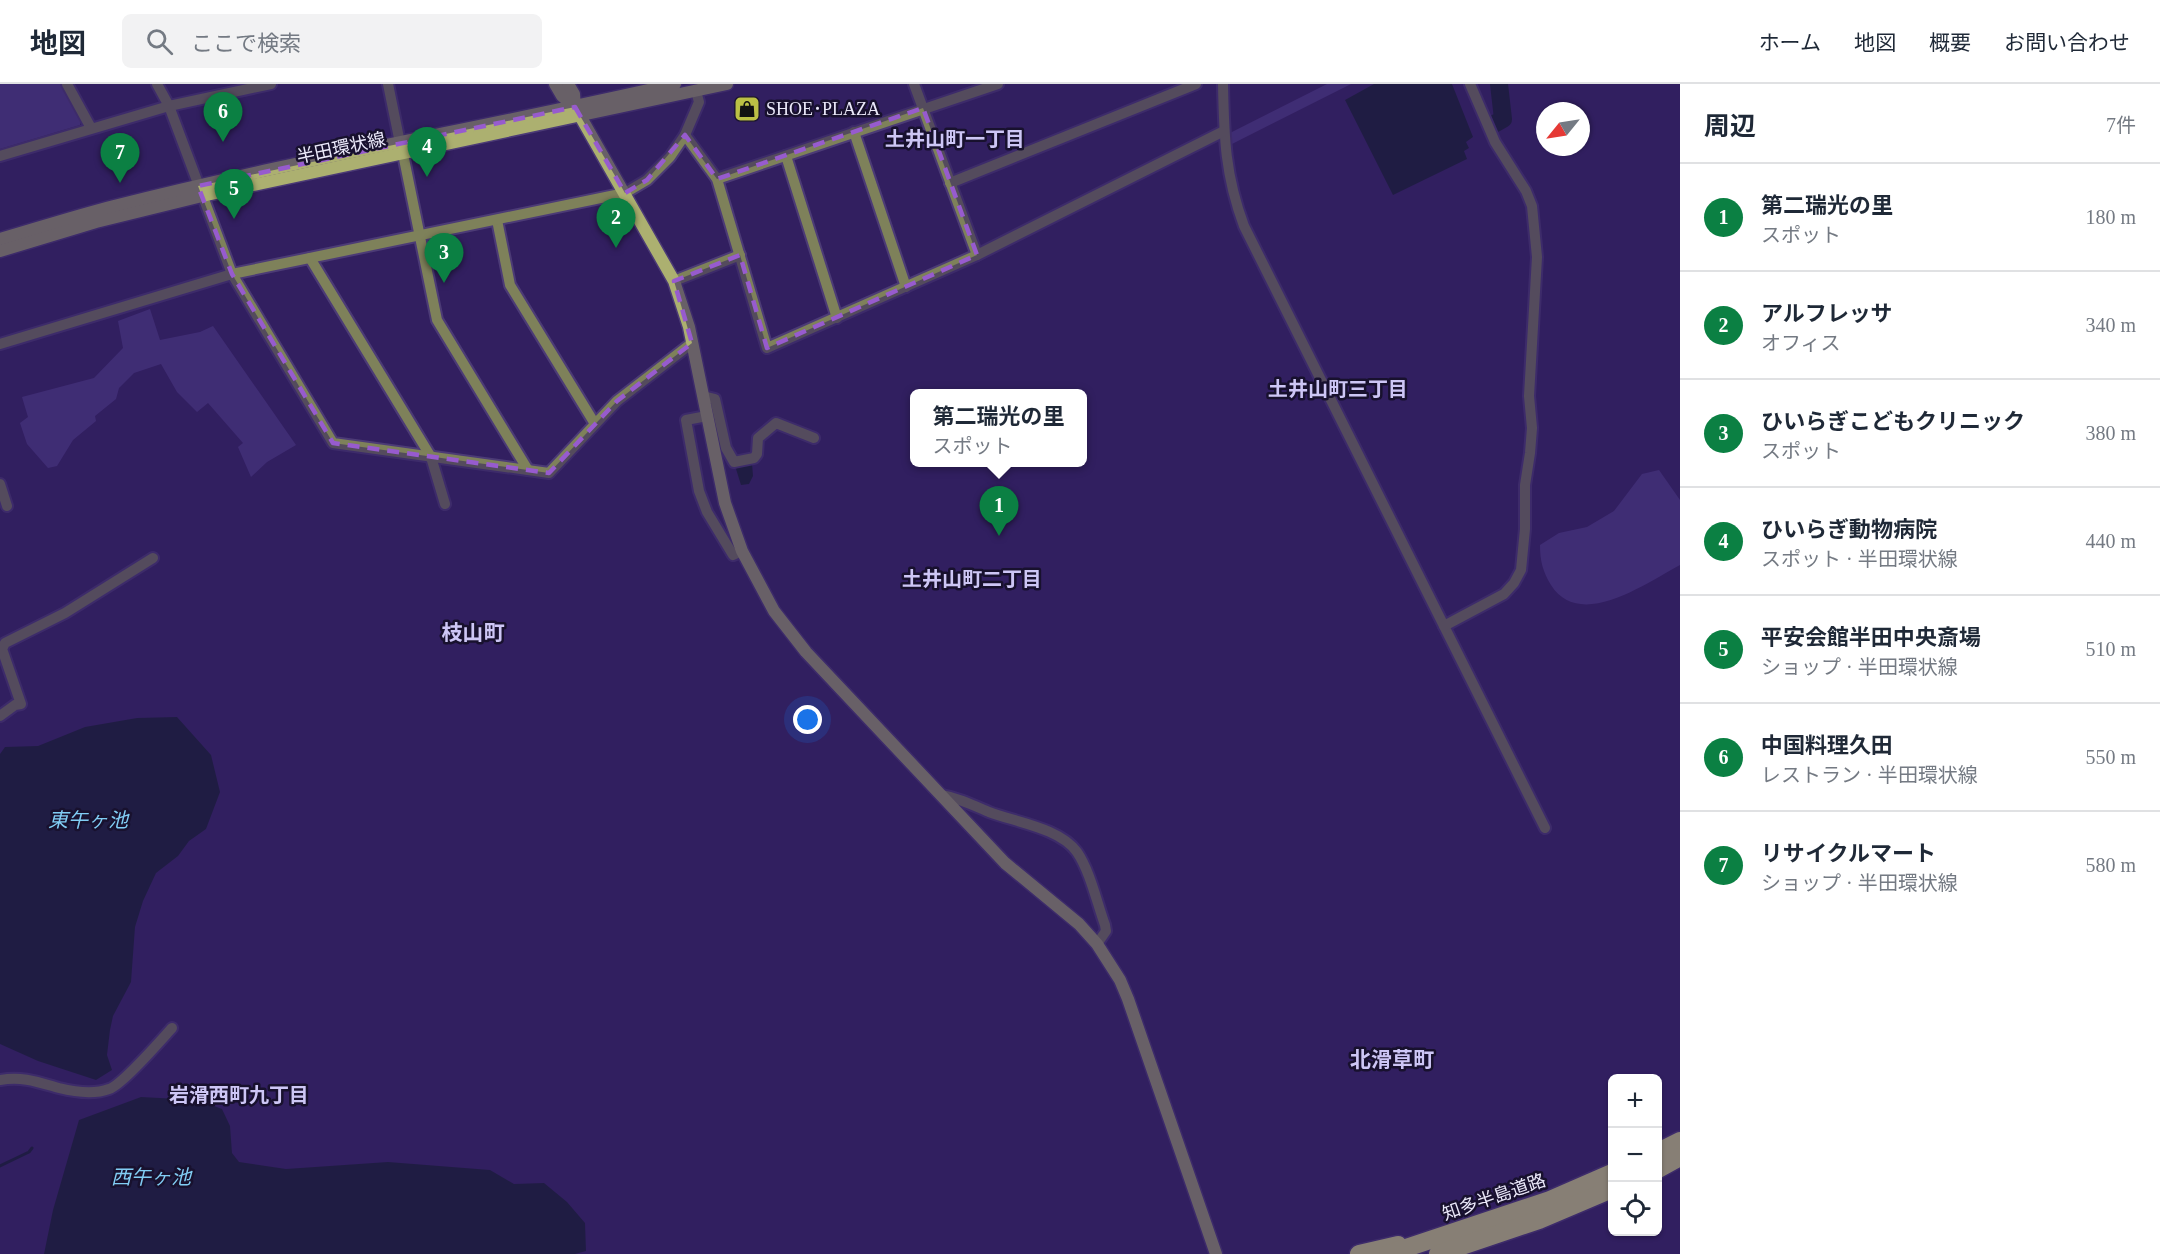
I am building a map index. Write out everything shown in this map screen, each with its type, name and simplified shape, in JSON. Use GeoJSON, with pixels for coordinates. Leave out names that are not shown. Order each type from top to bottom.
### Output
{"type":"FeatureCollection","features":[{"type":"Feature","properties":{"kind":"highway"},"geometry":{"type":"LineString","coordinates":[[1662,1150],[1680,1141]]}},
{"type":"Feature","properties":{"kind":"highway"},"geometry":{"type":"LineString","coordinates":[[1662,1166],[1680,1157]]}},
{"type":"Feature","properties":{"kind":"highway","name":"知多半島道路"},"geometry":{"type":"LineString","coordinates":[[1388,1254],[1550,1200],[1608,1175]]}},
{"type":"Feature","properties":{"kind":"highway","name":"知多半島道路"},"geometry":{"type":"LineString","coordinates":[[1438,1254],[1528,1224],[1608,1191]]}},
{"type":"Feature","properties":{"kind":"highway"},"geometry":{"type":"LineString","coordinates":[[1359,1254],[1488,1222]]}},
{"type":"Feature","properties":{"kind":"street"},"geometry":{"type":"LineString","coordinates":[[67,84],[91,128]]}},
{"type":"Feature","properties":{"kind":"street"},"geometry":{"type":"LineString","coordinates":[[157,84],[169,106],[232,274],[333,443],[549,473],[617,401],[692,343]]}},
{"type":"Feature","properties":{"kind":"street"},"geometry":{"type":"LineString","coordinates":[[0,156],[239,87],[271,84]]}},
{"type":"Feature","properties":{"kind":"street"},"geometry":{"type":"LineString","coordinates":[[388,84],[437,320],[528,470]]}},
{"type":"Feature","properties":{"kind":"street"},"geometry":{"type":"LineString","coordinates":[[555,84],[562,96],[577,111],[674,281],[692,343],[725,504],[742,551],[763,592],[790,633],[1005,863],[1078,924],[1097,944],[1120,980],[1128,999],[1216,1254]]}},
{"type":"Feature","properties":{"kind":"street"},"geometry":{"type":"LineString","coordinates":[[568,84],[574,94],[577,111]]}},
{"type":"Feature","properties":{"kind":"street","name":"半田環状線"},"geometry":{"type":"LineString","coordinates":[[577,111],[675,84]]}},
{"type":"Feature","properties":{"kind":"street","name":"半田環状線"},"geometry":{"type":"LineString","coordinates":[[0,240],[112,207],[200,191],[577,111],[727,84]]}},
{"type":"Feature","properties":{"kind":"street"},"geometry":{"type":"LineString","coordinates":[[914,84],[977,255]]}},
{"type":"Feature","properties":{"kind":"street"},"geometry":{"type":"LineString","coordinates":[[717,179],[998,84]]}},
{"type":"Feature","properties":{"kind":"street"},"geometry":{"type":"LineString","coordinates":[[950,183],[1196,84]]}},
{"type":"Feature","properties":{"kind":"street"},"geometry":{"type":"LineString","coordinates":[[1223,84],[1224,131],[1229,180],[1255,250],[1545,828]]}},
{"type":"Feature","properties":{"kind":"street"},"geometry":{"type":"LineString","coordinates":[[1444,626],[1504,594],[1514,583],[1521,570],[1525,485],[1532,428],[1529,396],[1537,257],[1532,206],[1526,191],[1495,142],[1470,84]]}},
{"type":"Feature","properties":{"kind":"street"},"geometry":{"type":"LineString","coordinates":[[0,344],[232,274],[625,193],[647,180],[670,157],[685,135],[699,102],[696,91]]}},
{"type":"Feature","properties":{"kind":"street"},"geometry":{"type":"LineString","coordinates":[[685,135],[717,179],[767,348],[977,255],[1224,131]]}},
{"type":"Feature","properties":{"kind":"street"},"geometry":{"type":"LineString","coordinates":[[855,132],[906,288]]}},
{"type":"Feature","properties":{"kind":"street"},"geometry":{"type":"LineString","coordinates":[[786,156],[837,318]]}},
{"type":"Feature","properties":{"kind":"street","name":"半田環状線"},"geometry":{"type":"LineString","coordinates":[[0,251],[200,191]]}},
{"type":"Feature","properties":{"kind":"street"},"geometry":{"type":"LineString","coordinates":[[497,219],[510,285],[595,424]]}},
{"type":"Feature","properties":{"kind":"street"},"geometry":{"type":"LineString","coordinates":[[674,281],[740,255]]}},
{"type":"Feature","properties":{"kind":"street"},"geometry":{"type":"LineString","coordinates":[[310,258],[431,457],[445,504]]}},
{"type":"Feature","properties":{"kind":"street"},"geometry":{"type":"LineString","coordinates":[[703,396],[716,399],[726,448],[734,462],[754,458],[757,454],[758,438],[776,423],[814,438]]}},
{"type":"Feature","properties":{"kind":"street"},"geometry":{"type":"LineString","coordinates":[[707,416],[686,420],[699,491],[707,512],[733,555],[742,551]]}},
{"type":"Feature","properties":{"kind":"street"},"geometry":{"type":"LineString","coordinates":[[0,484],[7,506]]}},
{"type":"Feature","properties":{"kind":"street"},"geometry":{"type":"LineString","coordinates":[[0,716],[15,705],[21,704],[2,649],[5,643],[65,613],[153,558]]}},
{"type":"Feature","properties":{"kind":"street"},"geometry":{"type":"LineString","coordinates":[[941,795],[965,800],[990,812],[1054,834],[1066,841],[1076,851],[1105,925],[1106,931],[1097,944]]}},
{"type":"Feature","properties":{"kind":"street"},"geometry":{"type":"LineString","coordinates":[[0,1080],[30,1078],[74,1092],[86,1093],[111,1089],[134,1069],[172,1028]]}},
{"type":"Feature","properties":{"kind":"highlighted area"},"geometry":{"type":"Polygon","coordinates":[[[575,107],[625,193],[647,180],[685,135],[717,179],[923,108],[977,255],[767,348],[740,255],[674,281],[692,343],[617,401],[549,473],[333,443],[232,274],[198,186],[575,107]]]}},
{"type":"Feature","properties":{"kind":"shaded area"},"geometry":{"type":"Polygon","coordinates":[[[0,84],[61,84],[81,121],[80,125],[0,149],[0,84]]]}},
{"type":"Feature","properties":{"kind":"shaded area"},"geometry":{"type":"Polygon","coordinates":[[[1327,84],[1351,84],[1228,146],[1228,134],[1327,84]]]}},
{"type":"Feature","properties":{"kind":"shaded area"},"geometry":{"type":"Polygon","coordinates":[[[150,309],[160,340],[200,332],[213,326],[296,445],[267,462],[251,477],[238,447],[243,443],[208,403],[197,412],[177,392],[161,364],[134,373],[119,388],[116,399],[95,416],[96,421],[73,440],[57,466],[48,468],[27,444],[20,423],[28,417],[22,397],[94,378],[123,348],[118,321],[150,309]]]}},
{"type":"Feature","properties":{"kind":"shaded area"},"geometry":{"type":"Polygon","coordinates":[[[1659,470],[1680,500],[1680,565],[1614,599],[1596,604],[1579,604],[1563,598],[1546,576],[1541,561],[1540,545],[1559,533],[1587,527],[1614,511],[1642,474],[1659,470]]]}},
{"type":"Feature","properties":{"kind":"water"},"geometry":{"type":"Polygon","coordinates":[[[1374,84],[1452,84],[1473,137],[1466,142],[1469,148],[1464,151],[1467,159],[1393,195],[1345,100],[1374,84]]]}},
{"type":"Feature","properties":{"kind":"water"},"geometry":{"type":"Polygon","coordinates":[[[752,463],[753,476],[749,484],[741,485],[736,469],[739,464],[752,463]]]}},
{"type":"Feature","properties":{"kind":"water","name":"東午ヶ池"},"geometry":{"type":"Polygon","coordinates":[[[177,717],[211,755],[220,792],[206,829],[189,841],[178,856],[156,873],[143,901],[135,927],[131,982],[113,1016],[110,1030],[107,1055],[112,1070],[96,1080],[38,1061],[0,1044],[0,754],[5,747],[38,746],[85,727],[137,718],[177,717]]]}},
{"type":"Feature","properties":{"kind":"water","name":"西午ヶ池"},"geometry":{"type":"Polygon","coordinates":[[[141,1097],[198,1100],[222,1109],[230,1126],[232,1153],[239,1162],[286,1169],[388,1162],[490,1170],[514,1184],[544,1183],[567,1202],[585,1223],[586,1251],[575,1254],[44,1254],[53,1210],[79,1120],[141,1097]]]}},
{"type":"Feature","properties":{"kind":"waterway"},"geometry":{"type":"LineString","coordinates":[[1496,123],[1503,119],[1499,84]]}},
{"type":"Feature","properties":{"kind":"waterway"},"geometry":{"type":"LineString","coordinates":[[0,1166],[29,1152],[32,1148]]}},
{"type":"Feature","properties":{"kind":"place","name":"SHOE･PLAZA"},"geometry":{"type":"Point","coordinates":[747,109]}},
{"type":"Feature","properties":{"kind":"place","name":"中国料理久田"},"geometry":{"type":"Point","coordinates":[223,142]}},
{"type":"Feature","properties":{"kind":"place","name":"ひいらぎ動物病院"},"geometry":{"type":"Point","coordinates":[427,177]}},
{"type":"Feature","properties":{"kind":"place","name":"リサイクルマート"},"geometry":{"type":"Point","coordinates":[120,183]}},
{"type":"Feature","properties":{"kind":"place","name":"平安会館半田中央斎場"},"geometry":{"type":"Point","coordinates":[234,219]}},
{"type":"Feature","properties":{"kind":"place","name":"アルフレッサ"},"geometry":{"type":"Point","coordinates":[616,248]}},
{"type":"Feature","properties":{"kind":"place","name":"ひいらぎこどもクリニック"},"geometry":{"type":"Point","coordinates":[444,283]}},
{"type":"Feature","properties":{"kind":"place","name":"第二瑞光の里"},"geometry":{"type":"Point","coordinates":[999,536]}},
{"type":"Feature","properties":{"kind":"district","name":"土井山町一丁目"},"geometry":{"type":"Point","coordinates":[955,139]}},
{"type":"Feature","properties":{"kind":"district","name":"土井山町三丁目"},"geometry":{"type":"Point","coordinates":[1338,389]}},
{"type":"Feature","properties":{"kind":"district","name":"土井山町二丁目"},"geometry":{"type":"Point","coordinates":[972,579]}},
{"type":"Feature","properties":{"kind":"district","name":"枝山町"},"geometry":{"type":"Point","coordinates":[473,633]}},
{"type":"Feature","properties":{"kind":"district","name":"北滑草町"},"geometry":{"type":"Point","coordinates":[1392,1060]}},
{"type":"Feature","properties":{"kind":"district","name":"岩滑西町九丁目"},"geometry":{"type":"Point","coordinates":[239,1095]}}]}
